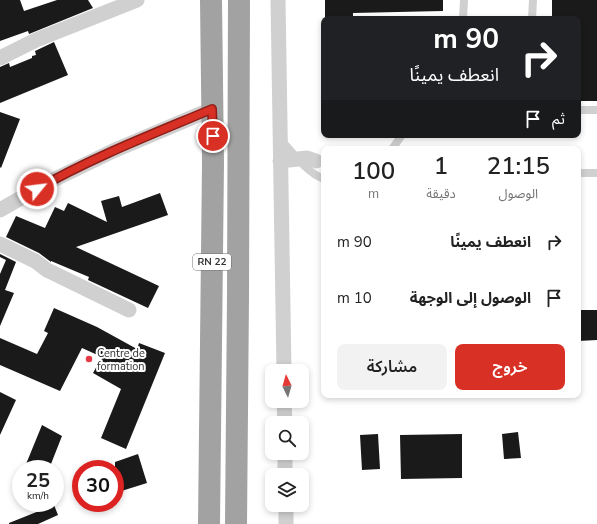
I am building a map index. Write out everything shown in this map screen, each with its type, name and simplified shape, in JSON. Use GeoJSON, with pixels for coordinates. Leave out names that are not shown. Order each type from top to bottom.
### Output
{"type":"FeatureCollection","features":[{"type":"Feature","properties":{"kind":"highway","name":"RN 22"},"geometry":{"type":"LineString","coordinates":[[209,524],[213,178],[211,0]]}},
{"type":"Feature","properties":{"kind":"highway","name":"RN 22"},"geometry":{"type":"LineString","coordinates":[[236,524],[239,0]]}},
{"type":"Feature","properties":{"kind":"street"},"geometry":{"type":"LineString","coordinates":[[0,58],[36,40],[137,0]]}},
{"type":"Feature","properties":{"kind":"street"},"geometry":{"type":"LineString","coordinates":[[278,0],[284,364]]}},
{"type":"Feature","properties":{"kind":"street"},"geometry":{"type":"LineString","coordinates":[[0,210],[49,182],[113,151],[212,109]]}},
{"type":"Feature","properties":{"kind":"street"},"geometry":{"type":"LineString","coordinates":[[280,161],[307,158],[316,161]]}},
{"type":"Feature","properties":{"kind":"street"},"geometry":{"type":"LineString","coordinates":[[0,244],[35,261],[47,270],[129,310]]}},
{"type":"Feature","properties":{"kind":"street"},"geometry":{"type":"LineString","coordinates":[[286,512],[286,524]]}},
{"type":"Feature","properties":{"kind":"lane"},"geometry":{"type":"LineString","coordinates":[[463,16],[464,0]]}},
{"type":"Feature","properties":{"kind":"lane"},"geometry":{"type":"LineString","coordinates":[[532,16],[533,0]]}},
{"type":"Feature","properties":{"kind":"lane"},"geometry":{"type":"LineString","coordinates":[[581,110],[597,110]]}},
{"type":"Feature","properties":{"kind":"lane"},"geometry":{"type":"LineString","coordinates":[[280,139],[308,170],[321,178]]}},
{"type":"Feature","properties":{"kind":"lane"},"geometry":{"type":"LineString","coordinates":[[581,173],[597,173]]}},
{"type":"Feature","properties":{"kind":"building"},"geometry":{"type":"Polygon","coordinates":[[[0,0],[20,0],[24,11],[57,0],[88,0],[93,8],[29,34],[28,31],[0,41],[0,0]]]}},
{"type":"Feature","properties":{"kind":"building"},"geometry":{"type":"Polygon","coordinates":[[[325,0],[443,0],[443,11],[353,13],[353,16],[325,16],[325,0]]]}},
{"type":"Feature","properties":{"kind":"building"},"geometry":{"type":"Polygon","coordinates":[[[552,0],[597,0],[597,101],[581,101],[581,16],[552,16],[552,0]]]}},
{"type":"Feature","properties":{"kind":"building"},"geometry":{"type":"Polygon","coordinates":[[[54,42],[68,75],[0,103],[0,67],[9,63],[10,67],[32,58],[32,56],[36,55],[35,51],[54,42]]]}},
{"type":"Feature","properties":{"kind":"building"},"geometry":{"type":"Polygon","coordinates":[[[0,112],[20,119],[1,168],[0,167],[0,112]]]}},
{"type":"Feature","properties":{"kind":"building"},"geometry":{"type":"Polygon","coordinates":[[[160,193],[168,215],[76,247],[159,286],[148,308],[88,280],[89,277],[51,262],[39,253],[6,237],[16,216],[45,228],[55,207],[64,211],[68,203],[107,222],[101,201],[119,196],[122,207],[160,193]]]}},
{"type":"Feature","properties":{"kind":"building"},"geometry":{"type":"Polygon","coordinates":[[[0,254],[16,262],[5,290],[14,293],[0,326],[0,274],[6,260],[0,257],[0,254]]]}},
{"type":"Feature","properties":{"kind":"building"},"geometry":{"type":"Polygon","coordinates":[[[54,308],[97,327],[137,349],[139,343],[165,353],[126,449],[101,438],[121,389],[93,373],[102,357],[82,348],[60,391],[0,365],[0,338],[37,354],[48,333],[44,331],[54,308]]]}},
{"type":"Feature","properties":{"kind":"building"},"geometry":{"type":"Polygon","coordinates":[[[581,310],[597,310],[597,340],[581,341],[581,310]]]}},
{"type":"Feature","properties":{"kind":"building"},"geometry":{"type":"Polygon","coordinates":[[[0,392],[16,400],[0,435],[0,392]]]}},
{"type":"Feature","properties":{"kind":"building"},"geometry":{"type":"Polygon","coordinates":[[[42,425],[62,436],[53,460],[28,460],[42,425]]]}},
{"type":"Feature","properties":{"kind":"building"},"geometry":{"type":"Polygon","coordinates":[[[518,432],[521,458],[504,459],[502,434],[518,432]]]}},
{"type":"Feature","properties":{"kind":"building"},"geometry":{"type":"Polygon","coordinates":[[[378,434],[380,469],[362,470],[360,435],[378,434]]]}},
{"type":"Feature","properties":{"kind":"building"},"geometry":{"type":"Polygon","coordinates":[[[462,434],[462,478],[401,479],[400,435],[462,434]]]}},
{"type":"Feature","properties":{"kind":"building"},"geometry":{"type":"Polygon","coordinates":[[[138,454],[147,483],[124,490],[124,460],[121,460],[138,454]]]}},
{"type":"Feature","properties":{"kind":"building"},"geometry":{"type":"Polygon","coordinates":[[[36,512],[57,512],[58,515],[38,524],[9,523],[36,512]]]}},
{"type":"Feature","properties":{"kind":"place","name":"Centre de formation"},"geometry":{"type":"Point","coordinates":[89,359]}},
{"type":"Feature","properties":{"kind":"route"},"geometry":{"type":"LineString","coordinates":[[37,189],[113,151],[212,109],[213,136]]}}]}
